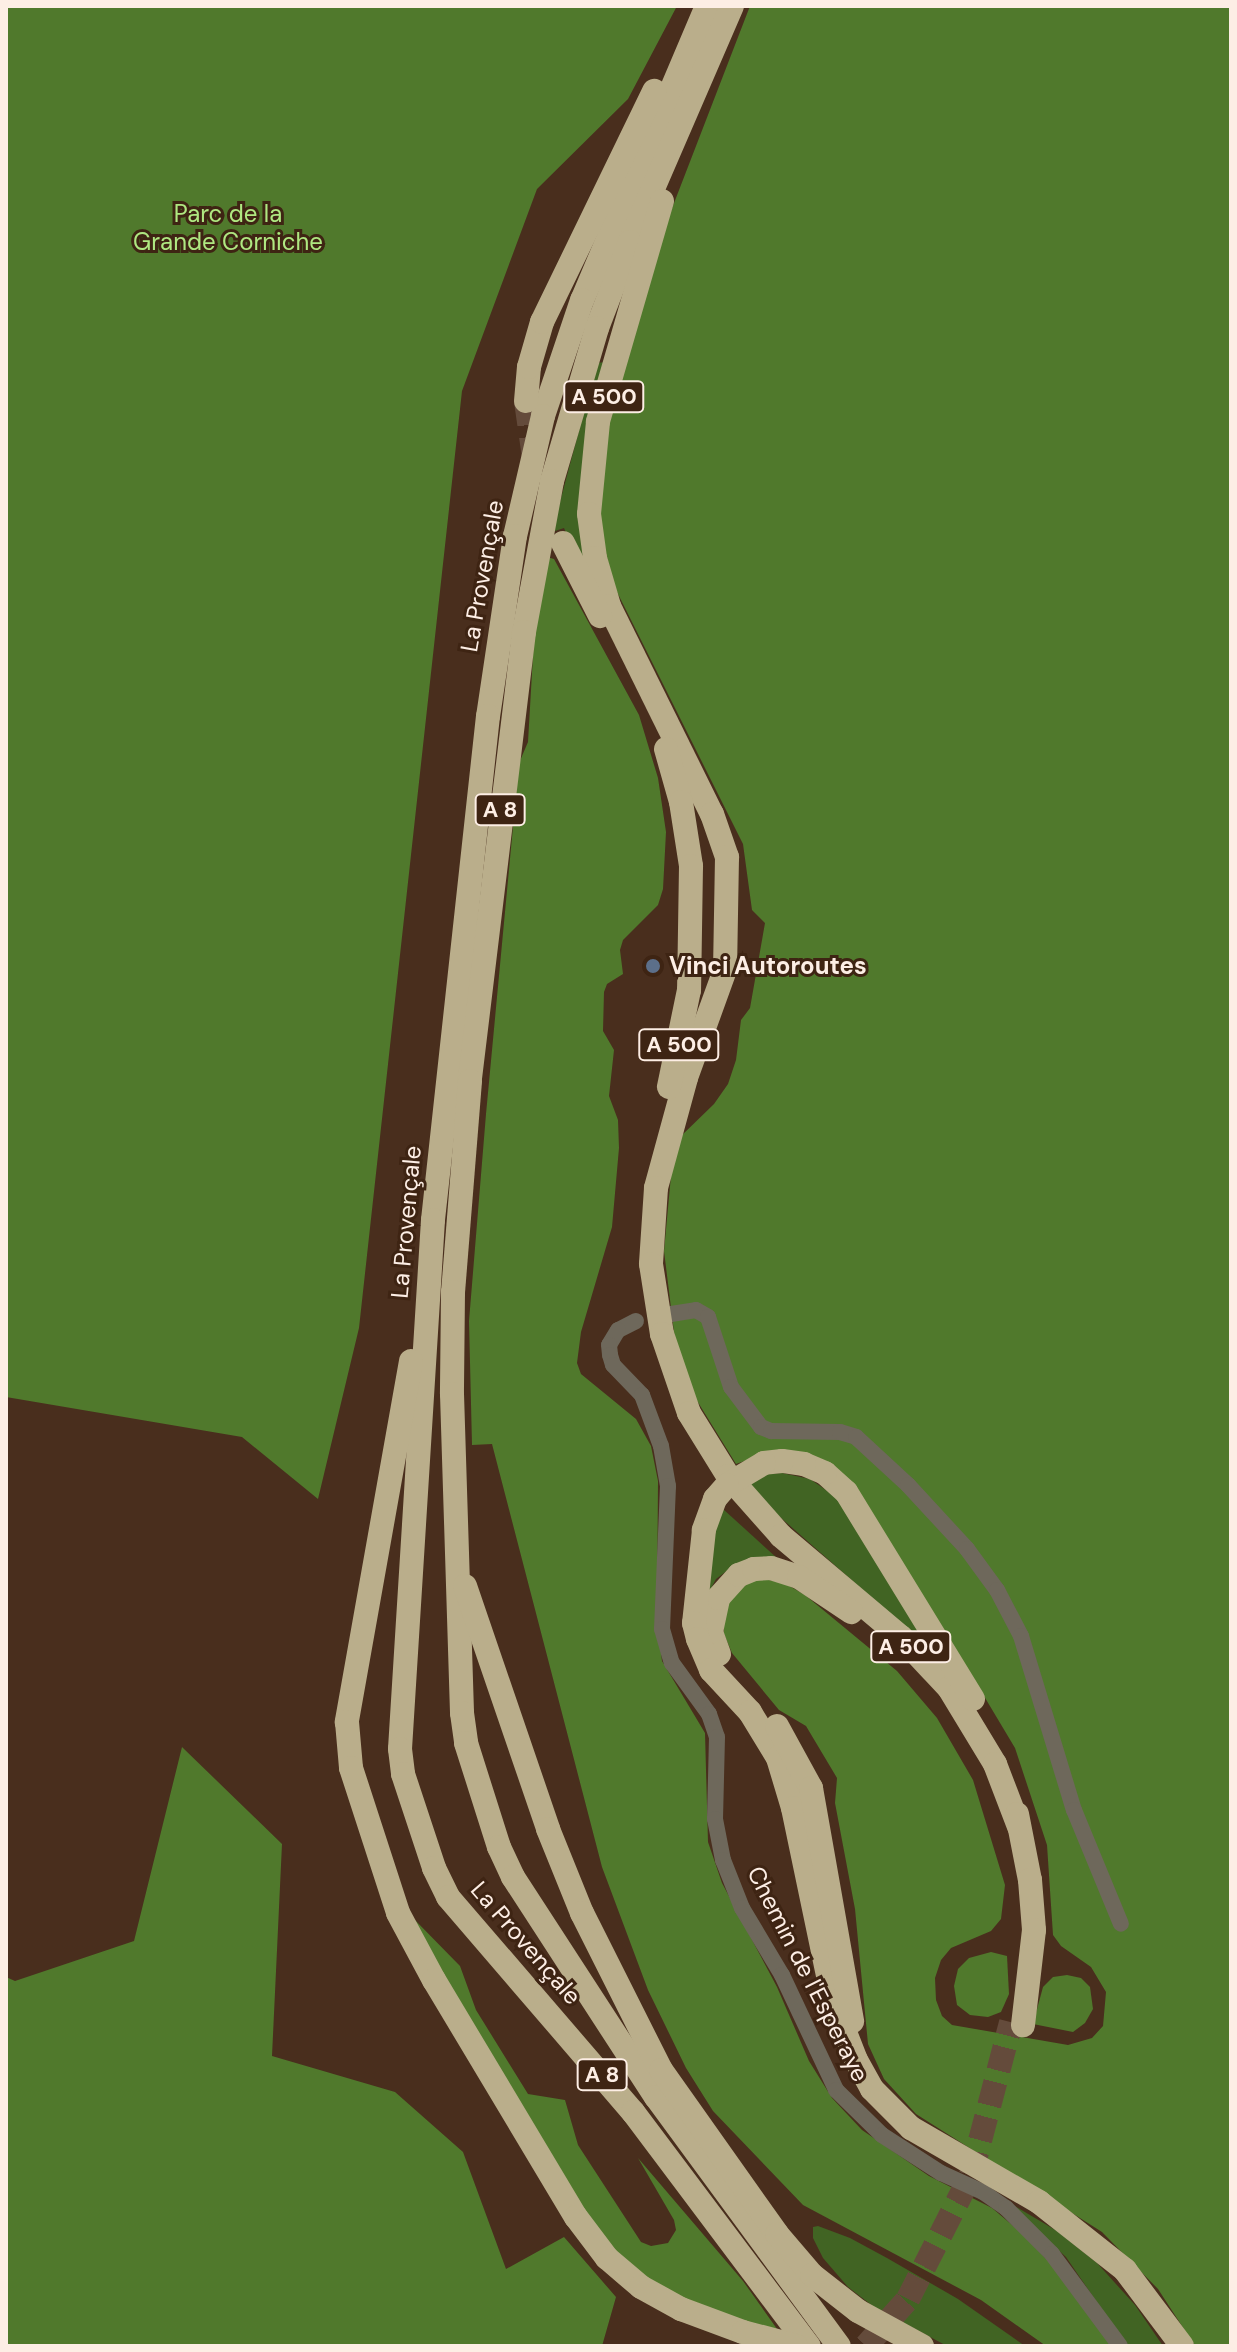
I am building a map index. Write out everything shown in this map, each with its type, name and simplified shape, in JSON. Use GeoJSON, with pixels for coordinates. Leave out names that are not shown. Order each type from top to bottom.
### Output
{"type":"FeatureCollection","features":[{"type":"Feature","properties":{"kind":"highway","name":"A 500"},"geometry":{"type":"LineString","coordinates":[[526,401],[532,352],[556,288],[655,89],[706,6]]}},
{"type":"Feature","properties":{"kind":"highway","name":"La Provençale"},"geometry":{"type":"LineString","coordinates":[[706,6],[582,300],[543,416],[519,521],[488,716],[429,1269],[400,1729],[403,1774],[434,1868],[459,1913],[633,2112],[809,2346]]}},
{"type":"Feature","properties":{"kind":"highway","name":"La Provençale"},"geometry":{"type":"LineString","coordinates":[[732,6],[597,328],[566,424],[532,581],[500,814],[456,1250],[452,1394],[464,1730],[503,1858],[656,2097],[838,2344]]}},
{"type":"Feature","properties":{"kind":"highway","name":"A 500"},"geometry":{"type":"LineString","coordinates":[[699,84],[604,395],[593,449],[589,514],[595,558],[609,606],[712,814],[727,857],[725,970],[660,1161],[651,1239],[656,1305],[668,1359],[710,1462]]}},
{"type":"Feature","properties":{"kind":"highway","name":"A 500"},"geometry":{"type":"LineString","coordinates":[[563,543],[651,713],[674,771],[691,866],[689,990],[650,1154],[639,1253],[643,1301],[659,1367],[685,1431],[749,1512],[911,1664],[946,1707],[972,1749],[995,1801],[1013,1869],[1020,1916],[1017,2023],[1034,1930],[1030,1880],[1019,1827],[982,1739],[929,1665],[871,1610],[749,1512]]}},
{"type":"Feature","properties":{"kind":"highway"},"geometry":{"type":"LineString","coordinates":[[429,1269],[347,1722],[351,1768],[389,1889],[434,1980],[576,2217],[607,2258],[641,2287],[681,2309],[743,2332],[796,2346]]}},
{"type":"Feature","properties":{"kind":"highway"},"geometry":{"type":"LineString","coordinates":[[1019,1827],[1011,1780],[991,1729],[846,1492],[825,1473],[782,1461],[764,1463],[727,1485],[709,1510],[704,1530],[694,1623],[711,1670],[750,1712],[778,1758],[793,1808],[834,2004],[856,2060],[872,2089],[911,2128],[1039,2202],[1125,2270],[1182,2346]]}},
{"type":"Feature","properties":{"kind":"highway"},"geometry":{"type":"LineString","coordinates":[[458,1565],[554,1843],[597,1947],[643,2040],[792,2253],[828,2289],[858,2311],[922,2346]]}},
{"type":"Feature","properties":{"kind":"highway"},"geometry":{"type":"LineString","coordinates":[[856,2060],[845,1973],[811,1788],[781,1732],[723,1663],[711,1632],[718,1598],[739,1575],[754,1569],[771,1568],[799,1577],[863,1620]]}},
{"type":"Feature","properties":{"kind":"street"},"geometry":{"type":"LineString","coordinates":[[671,1314],[696,1310],[708,1317],[731,1387],[761,1427],[781,1432],[840,1432],[856,1437],[908,1485],[967,1549],[997,1590],[1021,1636],[1074,1810],[1121,1924]]}},
{"type":"Feature","properties":{"kind":"street","name":"Chemin de l'Esperaye"},"geometry":{"type":"LineString","coordinates":[[636,1321],[618,1330],[609,1345],[610,1355],[613,1365],[642,1395],[666,1465],[662,1629],[665,1646],[683,1681],[709,1714],[717,1737],[715,1808],[723,1860],[742,1908],[782,1975],[836,2090],[882,2135],[941,2173],[983,2192],[1006,2208],[1052,2254],[1120,2346]]}},
{"type":"Feature","properties":{"kind":"green space","name":"Parc de la Grande Corniche"},"geometry":{"type":"Polygon","coordinates":[[[6,6],[677,6],[628,99],[537,189],[462,391],[359,1328],[318,1499],[242,1437],[6,1397],[6,6]]]}},
{"type":"Feature","properties":{"kind":"green space"},"geometry":{"type":"Polygon","coordinates":[[[750,6],[1231,6],[1231,2346],[1195,2346],[1158,2289],[1102,2232],[916,2114],[884,2079],[868,2044],[855,1909],[835,1803],[837,1778],[806,1726],[779,1710],[732,1653],[724,1634],[723,1616],[728,1601],[750,1581],[765,1579],[786,1584],[805,1595],[897,1671],[937,1718],[973,1780],[1005,1885],[1001,1919],[991,1931],[951,1948],[941,1960],[935,1978],[936,2000],[942,2016],[952,2025],[1068,2045],[1092,2038],[1103,2026],[1106,1992],[1091,1967],[1061,1946],[1053,1935],[1047,1845],[1015,1748],[969,1671],[871,1513],[775,1450],[736,1464],[691,1391],[675,1340],[664,1251],[672,1165],[679,1138],[714,1104],[728,1084],[736,1060],[741,1020],[750,1008],[765,923],[752,910],[743,844],[614,586],[600,529],[599,493],[609,422],[664,229],[750,6]]]}},
{"type":"Feature","properties":{"kind":"green space"},"geometry":{"type":"Polygon","coordinates":[[[606,362],[594,580],[574,553],[564,528],[552,532],[597,363],[606,362]]]}},
{"type":"Feature","properties":{"kind":"green space"},"geometry":{"type":"Polygon","coordinates":[[[547,557],[554,559],[639,715],[658,778],[666,832],[663,889],[658,905],[623,940],[620,950],[623,974],[607,984],[604,992],[603,1031],[614,1050],[609,1096],[618,1120],[619,1148],[612,1227],[581,1332],[577,1363],[581,1374],[636,1419],[651,1446],[658,1481],[657,1620],[662,1661],[705,1733],[708,1842],[722,1883],[777,1987],[809,2061],[832,2098],[862,2130],[929,2176],[992,2208],[1024,2235],[1059,2273],[1111,2346],[1046,2346],[981,2300],[803,2205],[713,2111],[686,2068],[648,1990],[602,1867],[492,1444],[472,1445],[469,1321],[486,1114],[519,763],[528,742],[534,638],[547,557]]]}},
{"type":"Feature","properties":{"kind":"green space"},"geometry":{"type":"Polygon","coordinates":[[[782,1473],[810,1479],[836,1497],[938,1656],[772,1510],[747,1480],[757,1475],[782,1473]]]}},
{"type":"Feature","properties":{"kind":"green space"},"geometry":{"type":"Polygon","coordinates":[[[723,1509],[777,1558],[736,1564],[716,1579],[710,1590],[706,1588],[716,1529],[723,1509]]]}},
{"type":"Feature","properties":{"kind":"green space"},"geometry":{"type":"Polygon","coordinates":[[[182,1747],[282,1844],[272,2056],[395,2092],[463,2152],[506,2269],[564,2237],[616,2297],[602,2346],[6,2346],[6,1977],[15,1981],[134,1941],[182,1747]]]}},
{"type":"Feature","properties":{"kind":"green space"},"geometry":{"type":"Polygon","coordinates":[[[413,1918],[460,1966],[476,2010],[528,2094],[565,2100],[578,2145],[641,2242],[651,2246],[668,2243],[676,2230],[674,2220],[638,2158],[743,2281],[782,2336],[718,2318],[656,2285],[622,2260],[592,2225],[431,1957],[413,1918]]]}},
{"type":"Feature","properties":{"kind":"green space"},"geometry":{"type":"Polygon","coordinates":[[[991,1952],[1007,1956],[1009,1994],[1001,2012],[988,2017],[970,2015],[957,2005],[954,1986],[958,1969],[969,1958],[991,1952]]]}},
{"type":"Feature","properties":{"kind":"green space"},"geometry":{"type":"Polygon","coordinates":[[[1067,1975],[1081,1978],[1090,1987],[1093,2009],[1085,2023],[1073,2032],[1033,2024],[1043,1987],[1053,1977],[1067,1975]]]}},
{"type":"Feature","properties":{"kind":"green space"},"geometry":{"type":"Polygon","coordinates":[[[1003,2199],[1057,2231],[1097,2263],[1135,2305],[1163,2346],[1127,2346],[1066,2257],[1003,2199]]]}},
{"type":"Feature","properties":{"kind":"green space"},"geometry":{"type":"Polygon","coordinates":[[[813,2227],[850,2238],[958,2299],[1025,2346],[947,2346],[874,2307],[848,2287],[823,2258],[813,2238],[813,2227]]]}},
{"type":"Feature","properties":{"kind":"tunnel"},"geometry":{"type":"LineString","coordinates":[[526,401],[534,457]]}},
{"type":"Feature","properties":{"kind":"tunnel"},"geometry":{"type":"LineString","coordinates":[[866,2346],[908,2299],[971,2175],[1011,2022]]}},
{"type":"Feature","properties":{"kind":"place","name":"Vinci Autoroutes"},"geometry":{"type":"Point","coordinates":[653,966]}}]}
